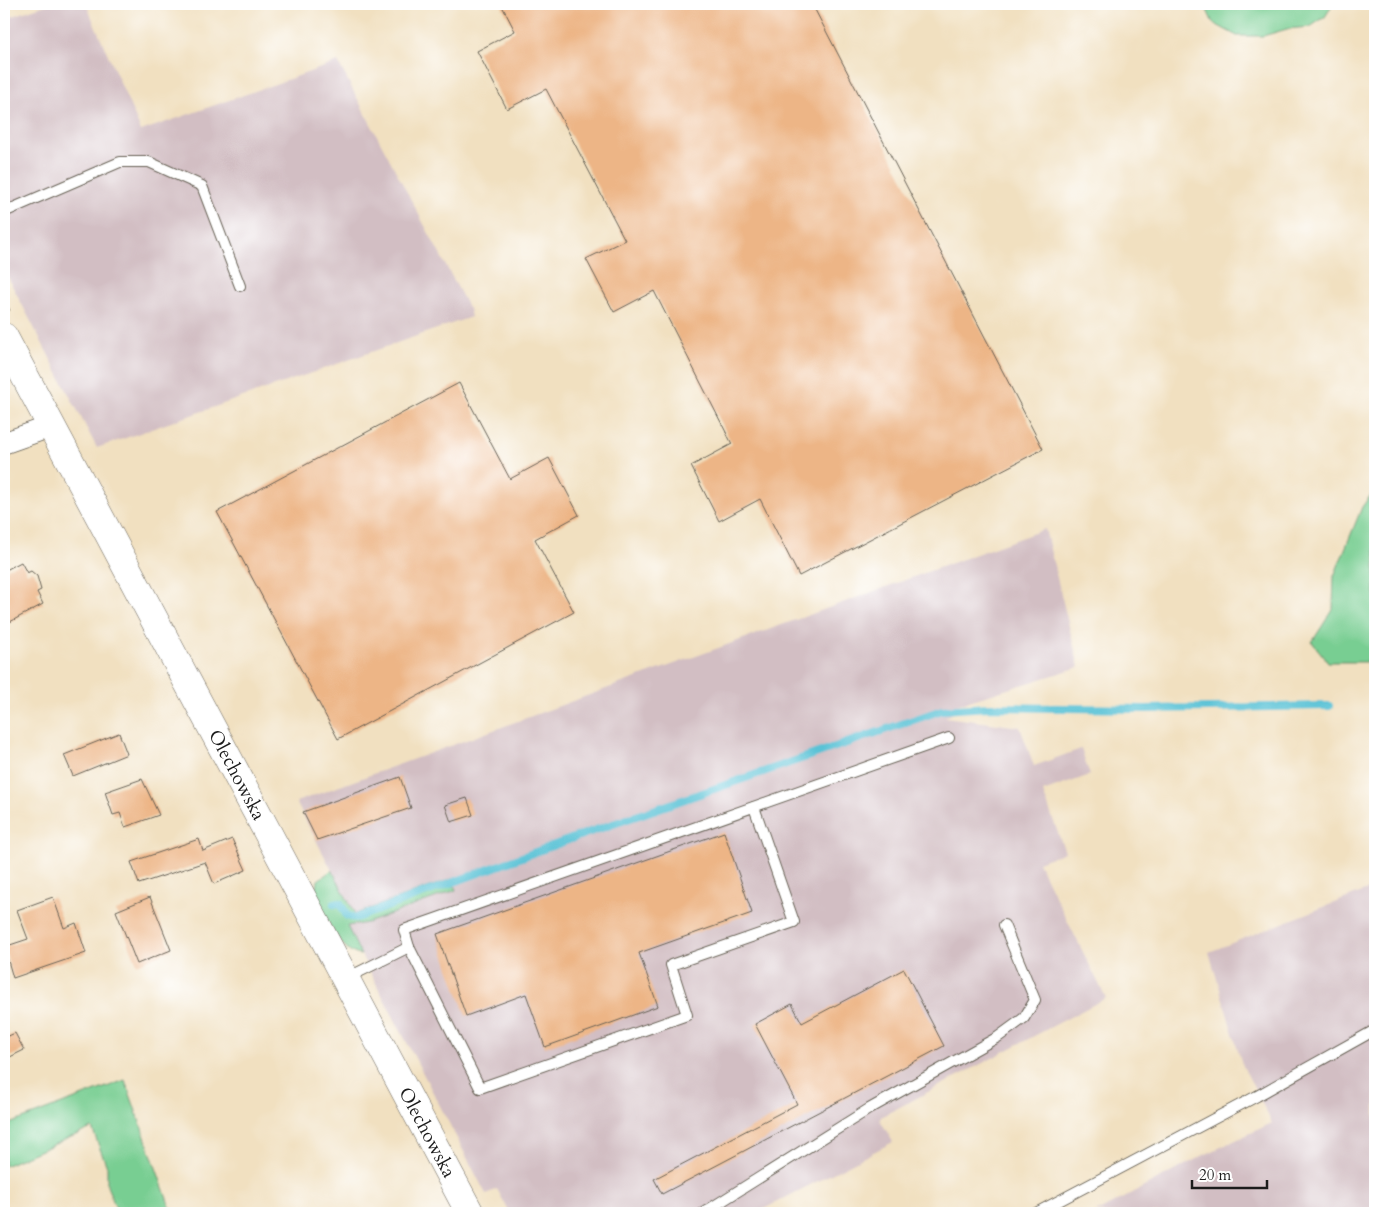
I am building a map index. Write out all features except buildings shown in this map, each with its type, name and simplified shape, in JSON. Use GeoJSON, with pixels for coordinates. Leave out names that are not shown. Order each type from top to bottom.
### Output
{"type":"FeatureCollection","features":[{"type":"Feature","properties":{"kind":"street","name":"Olechowska"},"geometry":{"type":"LineString","coordinates":[[4,337],[470,1213]]}},
{"type":"Feature","properties":{"kind":"street"},"geometry":{"type":"LineString","coordinates":[[4,443],[52,426]]}},
{"type":"Feature","properties":{"kind":"lane"},"geometry":{"type":"LineString","coordinates":[[4,212],[120,162],[149,162],[202,186],[240,286]]}},
{"type":"Feature","properties":{"kind":"lane"},"geometry":{"type":"LineString","coordinates":[[754,807],[794,922],[671,965],[687,1015],[480,1088],[409,946],[404,930],[949,738]]}},
{"type":"Feature","properties":{"kind":"lane"},"geometry":{"type":"LineString","coordinates":[[703,1213],[870,1109],[998,1037],[1024,1018],[1035,1000],[1004,926]]}},
{"type":"Feature","properties":{"kind":"lane"},"geometry":{"type":"LineString","coordinates":[[345,979],[409,946]]}},
{"type":"Feature","properties":{"kind":"lane"},"geometry":{"type":"LineString","coordinates":[[1036,1213],[1257,1096],[1375,1030]]}},
{"type":"Feature","properties":{"kind":"shaded area"},"geometry":{"type":"Polygon","coordinates":[[[48,4],[86,4],[141,131],[338,62],[469,309],[471,317],[97,448],[4,270],[4,19],[48,4]]]}},
{"type":"Feature","properties":{"kind":"shaded area"},"geometry":{"type":"Polygon","coordinates":[[[1045,529],[1079,667],[950,707],[952,714],[945,717],[1020,727],[1034,766],[1081,749],[1090,775],[1043,792],[1065,852],[1038,862],[1106,998],[879,1118],[893,1142],[756,1213],[510,1213],[497,1189],[486,1194],[346,926],[367,923],[452,880],[355,914],[296,802],[1045,529]]]}},
{"type":"Feature","properties":{"kind":"shaded area"},"geometry":{"type":"Polygon","coordinates":[[[1375,887],[1375,1213],[1095,1213],[1202,1156],[1272,1123],[1242,1064],[1209,952],[1375,887]]]}},
{"type":"Feature","properties":{"kind":"green space"},"geometry":{"type":"Polygon","coordinates":[[[1204,4],[1333,4],[1325,17],[1310,27],[1287,29],[1263,36],[1237,36],[1213,23],[1204,4]]]}},
{"type":"Feature","properties":{"kind":"green space"},"geometry":{"type":"Polygon","coordinates":[[[1375,489],[1375,662],[1328,662],[1312,642],[1333,609],[1334,576],[1362,507],[1375,489]]]}},
{"type":"Feature","properties":{"kind":"green space"},"geometry":{"type":"Polygon","coordinates":[[[332,870],[355,914],[452,879],[456,890],[367,923],[347,926],[361,955],[353,953],[339,940],[313,894],[318,880],[332,870]]]}},
{"type":"Feature","properties":{"kind":"green space"},"geometry":{"type":"Polygon","coordinates":[[[125,1080],[172,1213],[118,1213],[107,1186],[107,1167],[92,1128],[4,1166],[4,1126],[125,1080]]]}},
{"type":"Feature","properties":{"kind":"waterway"},"geometry":{"type":"LineString","coordinates":[[334,904],[340,903],[347,916],[356,918],[590,832],[942,710],[988,707],[1146,709],[1329,706]]}}]}
